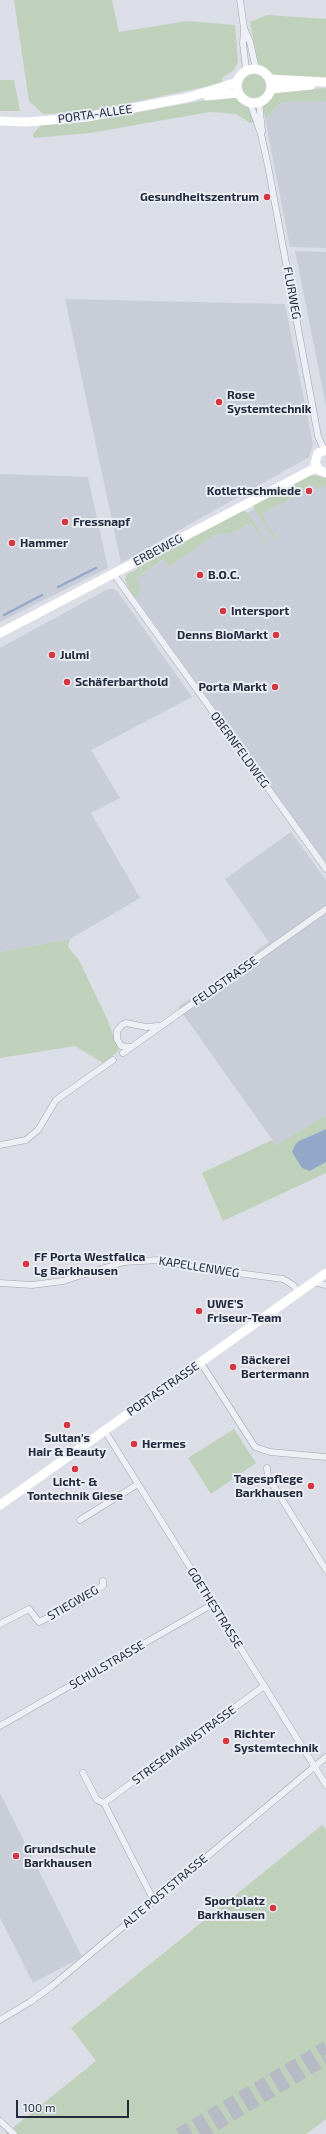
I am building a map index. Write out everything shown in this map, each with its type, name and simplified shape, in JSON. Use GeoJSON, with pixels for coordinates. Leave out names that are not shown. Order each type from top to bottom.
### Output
{"type":"FeatureCollection","features":[{"type":"Feature","properties":{"kind":"street"},"geometry":{"type":"LineString","coordinates":[[239,1],[244,28],[250,42],[251,69]]}},
{"type":"Feature","properties":{"kind":"street"},"geometry":{"type":"LineString","coordinates":[[244,28],[243,43],[251,69]]}},
{"type":"Feature","properties":{"kind":"street"},"geometry":{"type":"LineString","coordinates":[[251,69],[264,72],[270,79],[271,89],[267,97],[255,103],[241,98],[238,93],[237,82],[239,78],[251,69]]}},
{"type":"Feature","properties":{"kind":"street"},"geometry":{"type":"LineString","coordinates":[[270,79],[326,83]]}},
{"type":"Feature","properties":{"kind":"street","name":"PORTA-ALLEE"},"geometry":{"type":"LineString","coordinates":[[190,97],[237,82]]}},
{"type":"Feature","properties":{"kind":"street"},"geometry":{"type":"LineString","coordinates":[[271,89],[326,83]]}},
{"type":"Feature","properties":{"kind":"street","name":"PORTA-ALLEE"},"geometry":{"type":"LineString","coordinates":[[0,121],[27,122],[87,117],[190,97],[238,93]]}},
{"type":"Feature","properties":{"kind":"street","name":"FLURWEG"},"geometry":{"type":"LineString","coordinates":[[255,103],[318,436],[325,450]]}},
{"type":"Feature","properties":{"kind":"street"},"geometry":{"type":"LineString","coordinates":[[325,450],[316,456],[317,467],[326,473]]}},
{"type":"Feature","properties":{"kind":"street","name":"ERBEWEG"},"geometry":{"type":"LineString","coordinates":[[0,633],[317,467]]}},
{"type":"Feature","properties":{"kind":"street","name":"OBERNFELDWEG"},"geometry":{"type":"LineString","coordinates":[[113,573],[326,869]]}},
{"type":"Feature","properties":{"kind":"street","name":"FELDSTRASSE"},"geometry":{"type":"LineString","coordinates":[[123,1053],[326,909]]}},
{"type":"Feature","properties":{"kind":"street"},"geometry":{"type":"LineString","coordinates":[[131,1047],[121,1046],[117,1039],[117,1031],[122,1025],[126,1023],[146,1027],[160,1026]]}},
{"type":"Feature","properties":{"kind":"street"},"geometry":{"type":"LineString","coordinates":[[0,1145],[26,1140],[38,1130],[56,1100],[113,1060]]}},
{"type":"Feature","properties":{"kind":"street","name":"KAPELLENWEG"},"geometry":{"type":"LineString","coordinates":[[0,1283],[32,1285],[63,1281],[124,1262],[159,1260],[192,1267],[283,1280],[293,1285],[299,1293]]}},
{"type":"Feature","properties":{"kind":"street","name":"PORTASTRASSE"},"geometry":{"type":"LineString","coordinates":[[0,1505],[326,1273]]}},
{"type":"Feature","properties":{"kind":"street"},"geometry":{"type":"LineString","coordinates":[[313,1282],[326,1285]]}},
{"type":"Feature","properties":{"kind":"street"},"geometry":{"type":"LineString","coordinates":[[201,1363],[255,1447],[270,1452],[326,1458]]}},
{"type":"Feature","properties":{"kind":"street","name":"GOETHESTRASSE"},"geometry":{"type":"LineString","coordinates":[[104,1431],[326,1785]]}},
{"type":"Feature","properties":{"kind":"street"},"geometry":{"type":"LineString","coordinates":[[267,1468],[268,1477],[326,1570]]}},
{"type":"Feature","properties":{"kind":"street"},"geometry":{"type":"LineString","coordinates":[[80,1520],[138,1484]]}},
{"type":"Feature","properties":{"kind":"street","name":"STIEGWEG"},"geometry":{"type":"LineString","coordinates":[[0,1624],[28,1609],[39,1622],[81,1602],[83,1597],[103,1586],[103,1581]]}},
{"type":"Feature","properties":{"kind":"street","name":"SCHULSTRASSE"},"geometry":{"type":"LineString","coordinates":[[0,1726],[213,1604]]}},
{"type":"Feature","properties":{"kind":"street","name":"STRESEMANNSTRASSE"},"geometry":{"type":"LineString","coordinates":[[104,1803],[264,1686]]}},
{"type":"Feature","properties":{"kind":"street","name":"ALTE POSTSTRASSE"},"geometry":{"type":"LineString","coordinates":[[0,2020],[39,1997],[326,1757]]}},
{"type":"Feature","properties":{"kind":"street"},"geometry":{"type":"LineString","coordinates":[[83,1773],[97,1800],[104,1803],[154,1900]]}},
{"type":"Feature","properties":{"kind":"street"},"geometry":{"type":"LineString","coordinates":[[0,2121],[14,2134]]}},
{"type":"Feature","properties":{"kind":"shaded area"},"geometry":{"type":"Polygon","coordinates":[[[312,100],[326,101],[326,248],[290,247],[265,118],[269,117],[276,107],[283,102],[312,100]]]}},
{"type":"Feature","properties":{"kind":"shaded area"},"geometry":{"type":"Polygon","coordinates":[[[295,251],[326,252],[326,406],[295,251]]]}},
{"type":"Feature","properties":{"kind":"shaded area"},"geometry":{"type":"Polygon","coordinates":[[[65,299],[285,304],[313,444],[309,457],[121,563],[65,299]]]}},
{"type":"Feature","properties":{"kind":"shaded area"},"geometry":{"type":"Polygon","coordinates":[[[0,474],[88,477],[108,568],[0,622],[0,474]]]}},
{"type":"Feature","properties":{"kind":"shaded area","name":"Porta Markt"},"geometry":{"type":"Polygon","coordinates":[[[311,484],[326,485],[326,863],[136,598],[139,597],[139,583],[136,578],[165,559],[170,567],[213,536],[222,533],[230,534],[250,523],[268,545],[248,513],[254,509],[274,539],[277,538],[266,523],[263,513],[286,502],[311,484]]]}},
{"type":"Feature","properties":{"kind":"shaded area"},"geometry":{"type":"Polygon","coordinates":[[[108,589],[114,589],[118,592],[192,697],[91,750],[120,798],[91,813],[140,898],[70,939],[0,952],[0,648],[108,589]]]}},
{"type":"Feature","properties":{"kind":"shaded area"},"geometry":{"type":"Polygon","coordinates":[[[291,832],[326,880],[326,1115],[276,1145],[178,1007],[269,942],[225,879],[291,832]]]}},
{"type":"Feature","properties":{"kind":"shaded area","name":"Grundschule Barkhausen"},"geometry":{"type":"Polygon","coordinates":[[[0,1793],[82,1957],[33,1983],[0,1918],[0,1793]]]}},
{"type":"Feature","properties":{"kind":"green space"},"geometry":{"type":"Polygon","coordinates":[[[14,0],[112,0],[119,32],[187,21],[235,25],[238,62],[234,70],[222,78],[223,83],[87,112],[43,114],[29,101],[14,0]]]}},
{"type":"Feature","properties":{"kind":"green space"},"geometry":{"type":"Polygon","coordinates":[[[267,15],[326,19],[326,78],[275,76],[258,63],[250,22],[267,15]]]}},
{"type":"Feature","properties":{"kind":"green space"},"geometry":{"type":"Polygon","coordinates":[[[254,74],[259,75],[265,81],[265,91],[259,97],[254,98],[249,97],[243,91],[242,86],[243,81],[249,75],[254,74]]]}},
{"type":"Feature","properties":{"kind":"green space"},"geometry":{"type":"Polygon","coordinates":[[[0,80],[14,80],[20,111],[0,111],[0,80]]]}},
{"type":"Feature","properties":{"kind":"green space"},"geometry":{"type":"Polygon","coordinates":[[[326,88],[326,101],[283,102],[276,107],[269,117],[265,118],[263,107],[273,94],[279,91],[326,88]]]}},
{"type":"Feature","properties":{"kind":"green space"},"geometry":{"type":"Polygon","coordinates":[[[222,97],[236,98],[243,102],[247,106],[254,122],[250,123],[236,114],[210,112],[90,133],[33,138],[33,134],[41,125],[84,122],[222,97]]]}},
{"type":"Feature","properties":{"kind":"green space"},"geometry":{"type":"Polygon","coordinates":[[[311,475],[326,477],[326,485],[317,490],[311,484],[286,502],[263,513],[266,523],[277,538],[274,539],[254,509],[254,505],[311,475]]]}},
{"type":"Feature","properties":{"kind":"green space"},"geometry":{"type":"Polygon","coordinates":[[[240,511],[248,513],[268,545],[250,523],[230,534],[222,533],[213,536],[170,567],[164,559],[136,578],[139,583],[139,597],[136,598],[129,590],[125,580],[127,574],[137,569],[140,564],[240,511]]]}},
{"type":"Feature","properties":{"kind":"green space"},"geometry":{"type":"Polygon","coordinates":[[[70,939],[68,947],[79,960],[107,1019],[119,1051],[103,1063],[75,1046],[0,1058],[0,952],[70,939]]]}},
{"type":"Feature","properties":{"kind":"green space"},"geometry":{"type":"Polygon","coordinates":[[[326,1115],[326,1129],[299,1141],[310,1171],[326,1162],[326,1173],[223,1221],[202,1173],[272,1140],[276,1145],[326,1115]]]}},
{"type":"Feature","properties":{"kind":"green space"},"geometry":{"type":"Polygon","coordinates":[[[234,1429],[256,1463],[211,1494],[188,1458],[234,1429]]]}},
{"type":"Feature","properties":{"kind":"green space","name":"Sportplatz Barkhausen"},"geometry":{"type":"Polygon","coordinates":[[[322,1825],[326,1829],[326,2119],[306,2134],[5,2134],[96,2061],[71,2028],[322,1825]]]}},
{"type":"Feature","properties":{"kind":"water"},"geometry":{"type":"Polygon","coordinates":[[[326,1129],[326,1162],[310,1171],[302,1168],[292,1152],[295,1145],[299,1141],[326,1129]]]}},
{"type":"Feature","properties":{"kind":"waterway"},"geometry":{"type":"LineString","coordinates":[[58,587],[96,568]]}},
{"type":"Feature","properties":{"kind":"waterway"},"geometry":{"type":"LineString","coordinates":[[4,615],[42,595]]}},
{"type":"Feature","properties":{"kind":"tunnel"},"geometry":{"type":"LineString","coordinates":[[179,2134],[326,2047]]}},
{"type":"Feature","properties":{"kind":"tunnel"},"geometry":{"type":"LineString","coordinates":[[200,2134],[326,2059]]}},
{"type":"Feature","properties":{"kind":"place","name":"Gesundheitszentrum"},"geometry":{"type":"Point","coordinates":[267,197]}},
{"type":"Feature","properties":{"kind":"place","name":"Rose Systemtechnik"},"geometry":{"type":"Point","coordinates":[219,402]}},
{"type":"Feature","properties":{"kind":"place","name":"Kotlettschmiede"},"geometry":{"type":"Point","coordinates":[309,491]}},
{"type":"Feature","properties":{"kind":"place","name":"Fressnapf"},"geometry":{"type":"Point","coordinates":[65,522]}},
{"type":"Feature","properties":{"kind":"place","name":"Hammer"},"geometry":{"type":"Point","coordinates":[12,543]}},
{"type":"Feature","properties":{"kind":"place","name":"B.O.C."},"geometry":{"type":"Point","coordinates":[200,575]}},
{"type":"Feature","properties":{"kind":"place","name":"Intersport"},"geometry":{"type":"Point","coordinates":[223,611]}},
{"type":"Feature","properties":{"kind":"place","name":"Denns BioMarkt"},"geometry":{"type":"Point","coordinates":[276,635]}},
{"type":"Feature","properties":{"kind":"place","name":"Julmi"},"geometry":{"type":"Point","coordinates":[52,655]}},
{"type":"Feature","properties":{"kind":"place","name":"Schäferbarthold"},"geometry":{"type":"Point","coordinates":[67,682]}},
{"type":"Feature","properties":{"kind":"place","name":"Porta Markt"},"geometry":{"type":"Point","coordinates":[275,687]}},
{"type":"Feature","properties":{"kind":"place","name":"FF Porta Westfalica Lg Barkhausen"},"geometry":{"type":"Point","coordinates":[26,1264]}},
{"type":"Feature","properties":{"kind":"place","name":"UWE'S Friseur-Team"},"geometry":{"type":"Point","coordinates":[199,1311]}},
{"type":"Feature","properties":{"kind":"place","name":"Bäckerei Bertermann"},"geometry":{"type":"Point","coordinates":[233,1367]}},
{"type":"Feature","properties":{"kind":"place","name":"Sultan's Hair & Beauty"},"geometry":{"type":"Point","coordinates":[67,1425]}},
{"type":"Feature","properties":{"kind":"place","name":"Hermes"},"geometry":{"type":"Point","coordinates":[134,1444]}},
{"type":"Feature","properties":{"kind":"place","name":"Licht- & Tontechnik Giese"},"geometry":{"type":"Point","coordinates":[75,1469]}},
{"type":"Feature","properties":{"kind":"place","name":"Tagespflege Barkhausen"},"geometry":{"type":"Point","coordinates":[311,1486]}},
{"type":"Feature","properties":{"kind":"place","name":"Richter Systemtechnik"},"geometry":{"type":"Point","coordinates":[226,1741]}},
{"type":"Feature","properties":{"kind":"place","name":"Grundschule Barkhausen"},"geometry":{"type":"Point","coordinates":[16,1856]}},
{"type":"Feature","properties":{"kind":"place","name":"Sportplatz Barkhausen"},"geometry":{"type":"Point","coordinates":[273,1908]}}]}
